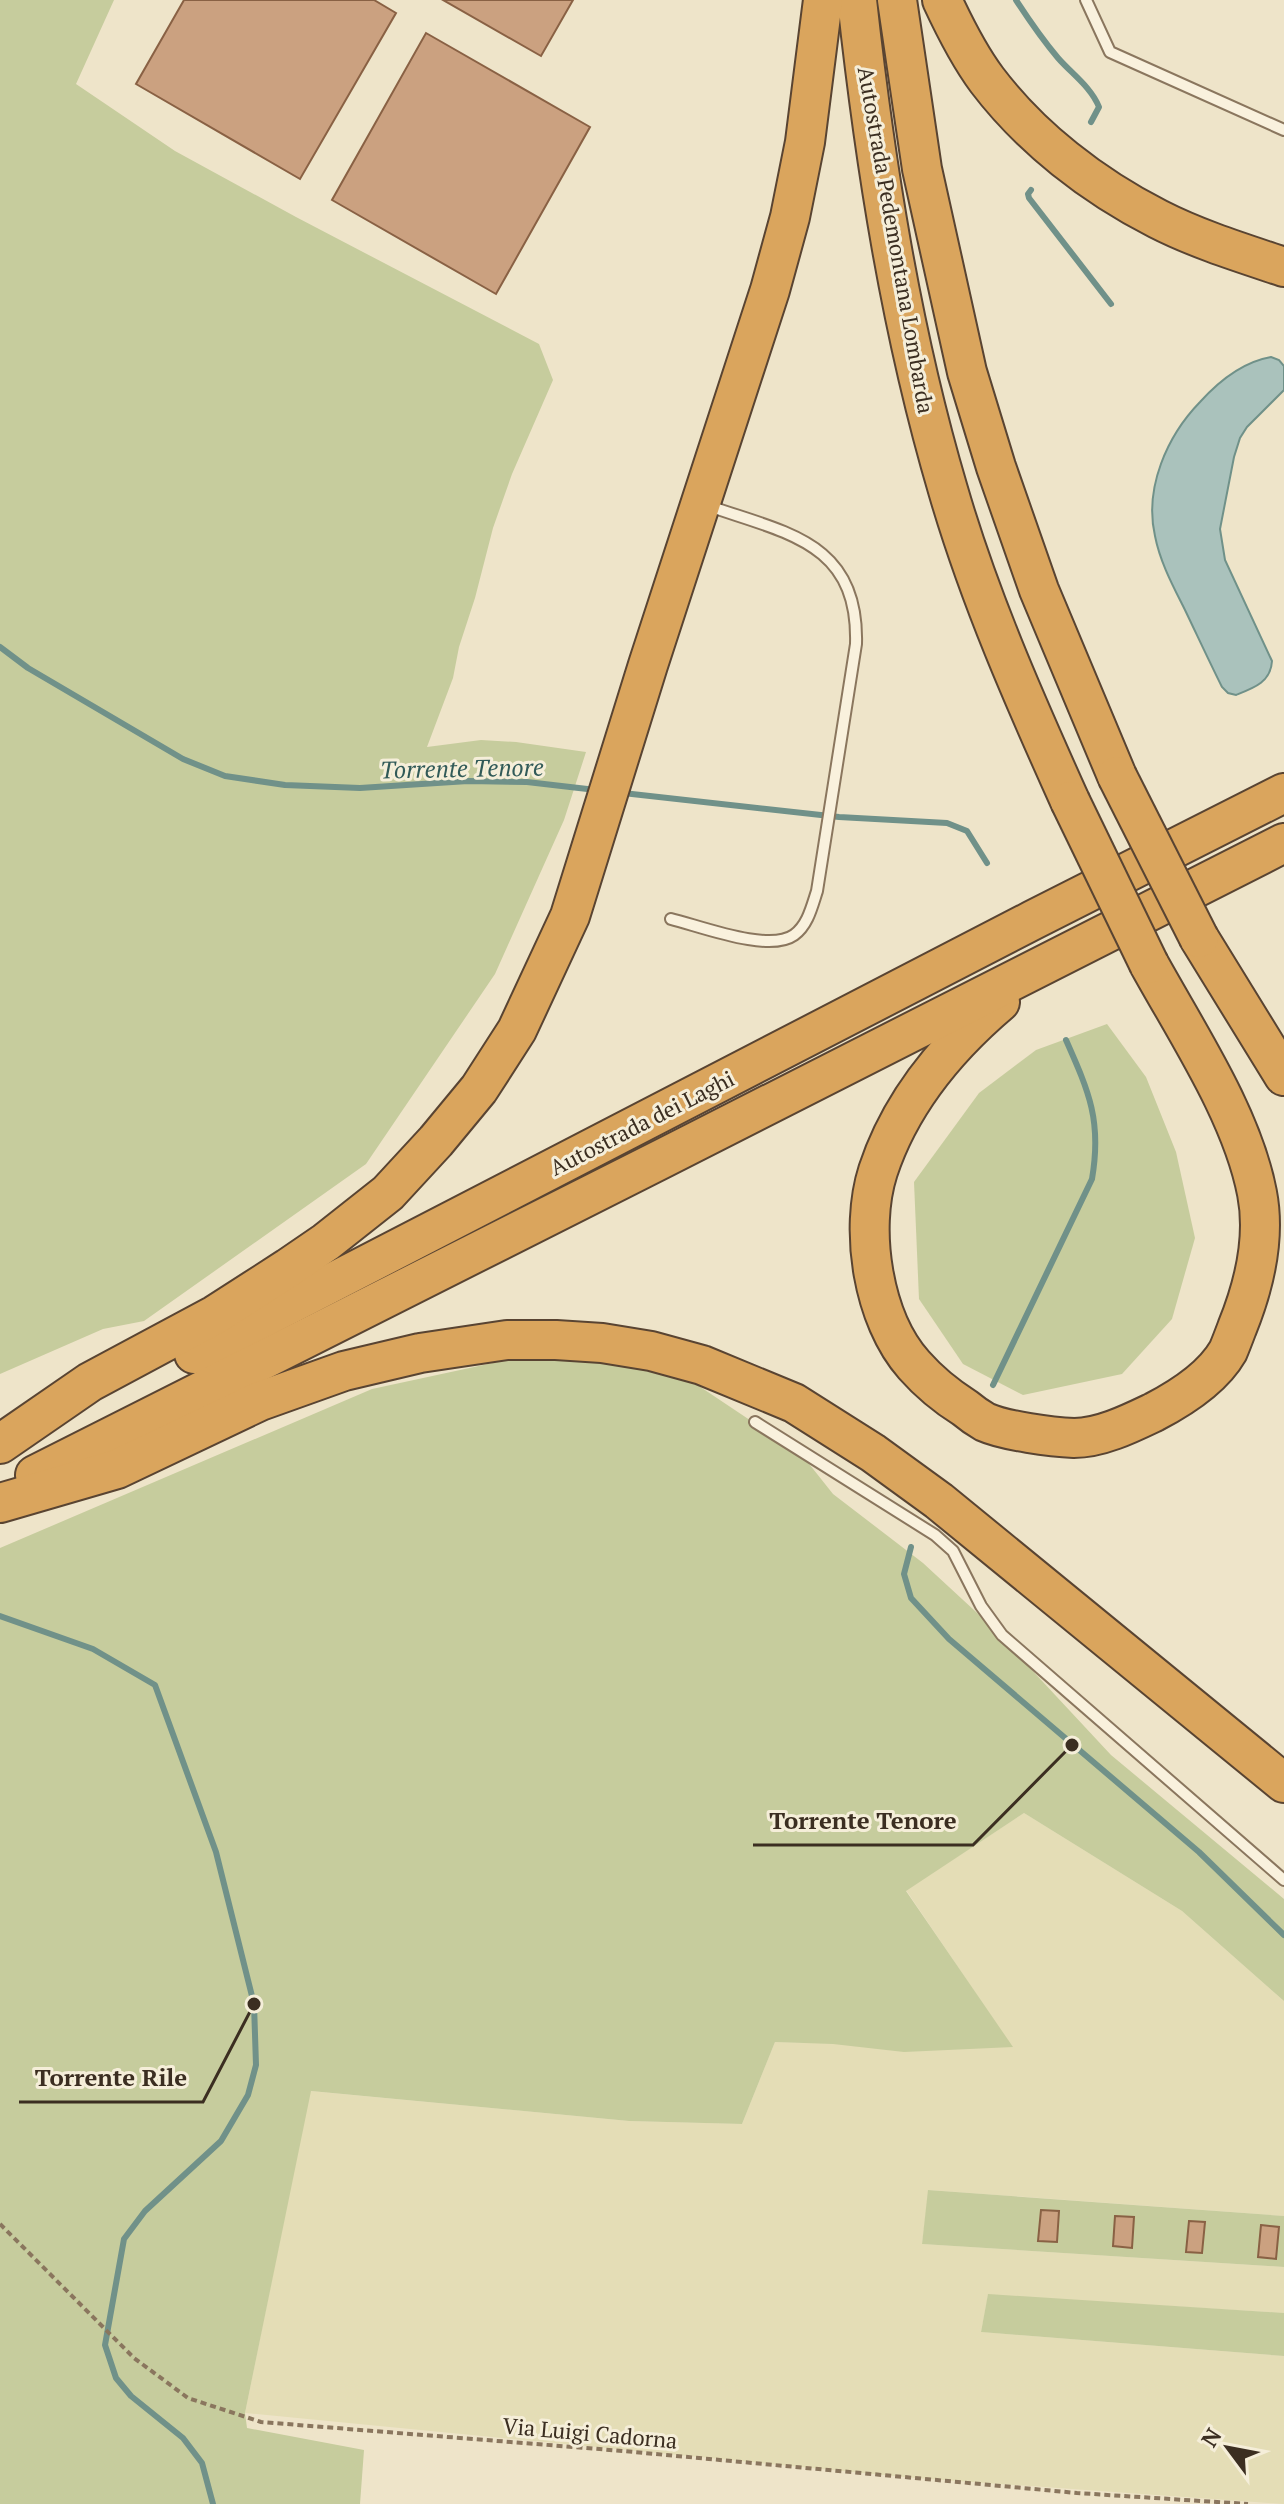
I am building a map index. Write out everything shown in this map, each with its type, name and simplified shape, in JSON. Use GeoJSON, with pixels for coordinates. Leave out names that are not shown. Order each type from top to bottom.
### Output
{"type":"FeatureCollection","features":[{"type":"Feature","properties":{"kind":"highway"},"geometry":{"type":"LineString","coordinates":[[0,1444],[90,1382],[215,1315],[288,1268],[388,1193],[479,1089],[517,1030],[570,916],[770,290],[790,217],[805,142],[823,0]]}},
{"type":"Feature","properties":{"kind":"highway","name":"Autostrada Pedemontana Lombarda"},"geometry":{"type":"LineString","coordinates":[[857,0],[872,122],[919,384],[948,491],[981,592],[1070,801],[1149,964],[1240,1137],[1258,1194],[1260,1245],[1250,1296],[1227,1352],[1205,1377],[1170,1404],[1100,1434],[1076,1438],[985,1422],[944,1394],[912,1363],[886,1320],[872,1272],[869,1218],[877,1173],[897,1124],[930,1074],[974,1025],[1040,968]]}},
{"type":"Feature","properties":{"kind":"highway","name":"Autostrada Pedemontana Lombarda"},"geometry":{"type":"LineString","coordinates":[[897,0],[922,169],[967,372],[1039,590],[1117,776],[1199,938],[1284,1076]]}},
{"type":"Feature","properties":{"kind":"highway"},"geometry":{"type":"LineString","coordinates":[[942,0],[987,80],[1037,134],[1082,172],[1159,220],[1284,267]]}},
{"type":"Feature","properties":{"kind":"highway","name":"Autostrada dei Laghi"},"geometry":{"type":"LineString","coordinates":[[0,1454],[1284,793]]}},
{"type":"Feature","properties":{"kind":"highway","name":"Autostrada dei Laghi"},"geometry":{"type":"LineString","coordinates":[[0,1493],[1284,843]]}},
{"type":"Feature","properties":{"kind":"highway"},"geometry":{"type":"LineString","coordinates":[[0,1503],[117,1469],[200,1428],[288,1391],[344,1371],[420,1353],[507,1340],[602,1343],[651,1351],[702,1365],[794,1403],[873,1453],[939,1501],[1284,1783]]}},
{"type":"Feature","properties":{"kind":"lane"},"geometry":{"type":"LineString","coordinates":[[1086,0],[1110,52],[1284,130]]}},
{"type":"Feature","properties":{"kind":"lane"},"geometry":{"type":"LineString","coordinates":[[671,919],[764,942],[781,941],[794,935],[810,913],[817,891],[856,644],[857,616],[850,592],[824,555],[804,541],[701,503]]}},
{"type":"Feature","properties":{"kind":"lane"},"geometry":{"type":"LineString","coordinates":[[755,1422],[935,1535],[953,1551],[981,1606],[1002,1635],[1284,1880]]}},
{"type":"Feature","properties":{"kind":"path","name":"Via Luigi Cadorna"},"geometry":{"type":"LineString","coordinates":[[0,2224],[134,2358],[188,2398],[261,2422],[1077,2493],[1248,2504]]}},
{"type":"Feature","properties":{"kind":"shaded area"},"geometry":{"type":"Polygon","coordinates":[[[1024,1813],[1182,1911],[1284,2001],[1284,2216],[929,2190],[922,2244],[1284,2267],[1284,2313],[988,2295],[981,2332],[1284,2356],[1284,2504],[915,2478],[245,2413],[310,2091],[629,2121],[742,2124],[775,2042],[1012,2047],[906,1890],[1024,1813]]]}},
{"type":"Feature","properties":{"kind":"green space"},"geometry":{"type":"Polygon","coordinates":[[[0,0],[114,0],[76,84],[175,151],[539,344],[553,380],[512,474],[493,528],[453,678],[427,747],[481,740],[586,752],[564,820],[495,974],[366,1164],[144,1321],[103,1329],[0,1374],[0,0]]]}},
{"type":"Feature","properties":{"kind":"green space"},"geometry":{"type":"Polygon","coordinates":[[[1107,1024],[1146,1077],[1176,1152],[1195,1238],[1172,1319],[1122,1374],[1023,1395],[963,1364],[919,1299],[914,1182],[979,1093],[1036,1050],[1107,1024]]]}},
{"type":"Feature","properties":{"kind":"green space"},"geometry":{"type":"Polygon","coordinates":[[[539,1353],[681,1374],[802,1455],[833,1494],[923,1563],[988,1623],[1111,1755],[1284,1899],[1284,2001],[1182,1911],[1024,1813],[906,1891],[1013,2047],[904,2052],[833,2044],[775,2042],[742,2124],[629,2121],[311,2091],[245,2413],[247,2428],[364,2450],[360,2504],[0,2504],[0,1548],[372,1389],[539,1353]]]}},
{"type":"Feature","properties":{"kind":"green space"},"geometry":{"type":"Polygon","coordinates":[[[928,2190],[1284,2216],[1284,2267],[922,2244],[928,2190]]]}},
{"type":"Feature","properties":{"kind":"green space"},"geometry":{"type":"Polygon","coordinates":[[[988,2294],[1284,2313],[1284,2356],[981,2332],[988,2294]]]}},
{"type":"Feature","properties":{"kind":"water"},"geometry":{"type":"Polygon","coordinates":[[[1271,357],[1284,366],[1284,390],[1240,438],[1220,529],[1225,560],[1272,661],[1265,679],[1236,695],[1222,687],[1167,574],[1155,536],[1153,500],[1168,447],[1188,416],[1223,380],[1250,363],[1271,357]]]}},
{"type":"Feature","properties":{"kind":"building"},"geometry":{"type":"Polygon","coordinates":[[[184,0],[374,0],[396,13],[300,179],[136,84],[184,0]]]}},
{"type":"Feature","properties":{"kind":"building"},"geometry":{"type":"Polygon","coordinates":[[[443,0],[573,0],[541,56],[443,0]]]}},
{"type":"Feature","properties":{"kind":"building"},"geometry":{"type":"Polygon","coordinates":[[[426,33],[590,127],[496,294],[332,200],[426,33]]]}},
{"type":"Feature","properties":{"kind":"building"},"geometry":{"type":"Polygon","coordinates":[[[1041,2210],[1059,2211],[1057,2242],[1038,2241],[1041,2210]]]}},
{"type":"Feature","properties":{"kind":"building"},"geometry":{"type":"Polygon","coordinates":[[[1115,2216],[1134,2217],[1132,2248],[1113,2246],[1115,2216]]]}},
{"type":"Feature","properties":{"kind":"building"},"geometry":{"type":"Polygon","coordinates":[[[1189,2221],[1205,2222],[1202,2253],[1186,2252],[1189,2221]]]}},
{"type":"Feature","properties":{"kind":"building"},"geometry":{"type":"Polygon","coordinates":[[[1261,2225],[1279,2227],[1276,2259],[1258,2257],[1261,2225]]]}},
{"type":"Feature","properties":{"kind":"waterway"},"geometry":{"type":"LineString","coordinates":[[1016,0],[1052,51],[1096,100],[1099,107],[1091,122]]}},
{"type":"Feature","properties":{"kind":"waterway"},"geometry":{"type":"LineString","coordinates":[[1031,190],[1029,198],[1111,304]]}},
{"type":"Feature","properties":{"kind":"waterway","name":"Torrente Tenore"},"geometry":{"type":"LineString","coordinates":[[0,647],[28,668],[183,759],[225,776],[285,785],[360,788],[468,781],[527,782],[596,790]]}},
{"type":"Feature","properties":{"kind":"waterway","name":"Torrente Tenore"},"geometry":{"type":"LineString","coordinates":[[623,793],[839,817],[947,823],[967,831],[987,863]]}},
{"type":"Feature","properties":{"kind":"waterway","name":"Torrente Tenore"},"geometry":{"type":"LineString","coordinates":[[993,1385],[1092,1179],[1094,1123],[1087,1092],[1066,1040]]}},
{"type":"Feature","properties":{"kind":"waterway","name":"Torrente Tenore"},"geometry":{"type":"LineString","coordinates":[[911,1547],[904,1574],[911,1598],[949,1639],[1199,1852],[1284,1935]]}},
{"type":"Feature","properties":{"kind":"waterway"},"geometry":{"type":"LineString","coordinates":[[0,1616],[93,1649],[155,1685],[216,1852],[254,2004],[256,2065],[248,2095],[221,2141],[145,2211],[124,2239],[105,2345],[116,2378],[131,2396],[183,2438],[202,2463],[213,2504]]}},
{"type":"Feature","properties":{"kind":"place","name":"Torrente Tenore"},"geometry":{"type":"Point","coordinates":[1072,1745]}},
{"type":"Feature","properties":{"kind":"place","name":"Torrente Rile"},"geometry":{"type":"Point","coordinates":[254,2004]}}]}
